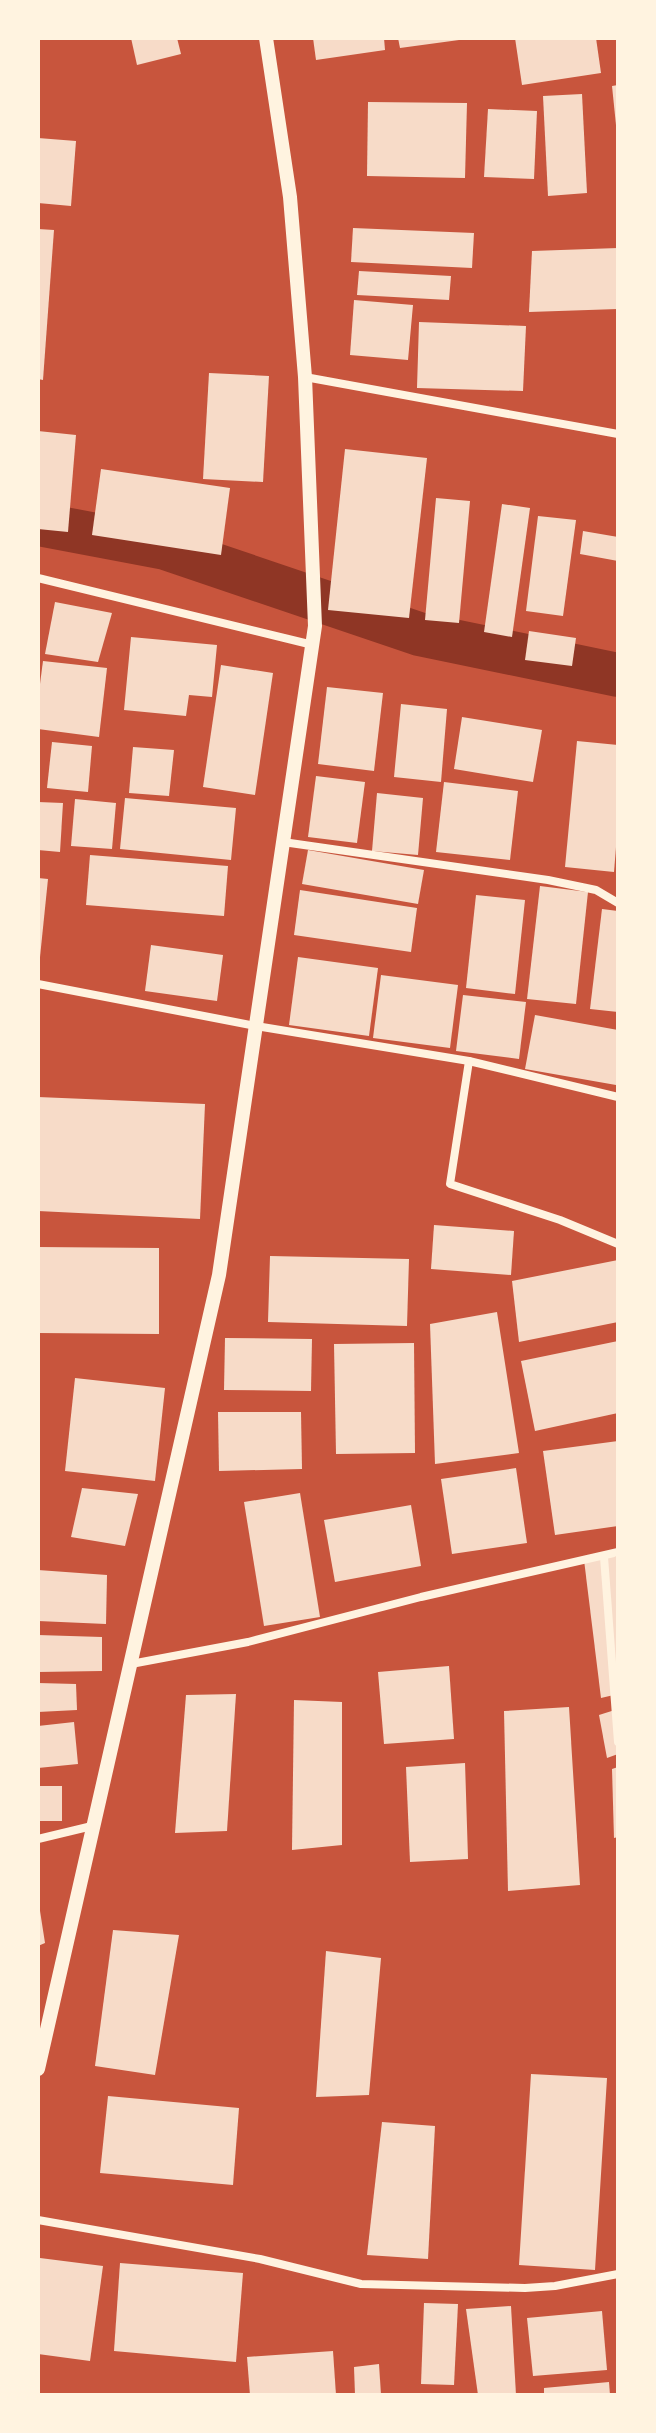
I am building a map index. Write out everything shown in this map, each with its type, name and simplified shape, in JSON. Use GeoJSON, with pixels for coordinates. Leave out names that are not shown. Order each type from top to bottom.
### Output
{"type":"FeatureCollection","features":[{"type":"Feature","properties":{"kind":"street"},"geometry":{"type":"LineString","coordinates":[[38,2069],[219,1275],[313,645],[315,626],[305,377],[290,197],[266,38]]}},
{"type":"Feature","properties":{"kind":"street"},"geometry":{"type":"LineString","coordinates":[[305,377],[618,434]]}},
{"type":"Feature","properties":{"kind":"street"},"geometry":{"type":"LineString","coordinates":[[38,578],[313,645]]}},
{"type":"Feature","properties":{"kind":"street"},"geometry":{"type":"LineString","coordinates":[[283,842],[548,880],[596,890],[618,903]]}},
{"type":"Feature","properties":{"kind":"street"},"geometry":{"type":"LineString","coordinates":[[38,984],[256,1026],[469,1061],[618,1097]]}},
{"type":"Feature","properties":{"kind":"street"},"geometry":{"type":"LineString","coordinates":[[469,1061],[450,1184],[560,1220],[618,1244]]}},
{"type":"Feature","properties":{"kind":"street"},"geometry":{"type":"LineString","coordinates":[[131,1664],[248,1642],[421,1597],[618,1552]]}},
{"type":"Feature","properties":{"kind":"street"},"geometry":{"type":"LineString","coordinates":[[604,1557],[618,1742]]}},
{"type":"Feature","properties":{"kind":"street"},"geometry":{"type":"LineString","coordinates":[[38,1839],[92,1826]]}},
{"type":"Feature","properties":{"kind":"street"},"geometry":{"type":"LineString","coordinates":[[38,2220],[260,2259],[361,2284],[525,2288],[555,2286],[618,2274]]}},
{"type":"Feature","properties":{"kind":"building"},"geometry":{"type":"Polygon","coordinates":[[[131,38],[177,38],[181,54],[137,65],[131,38]]]}},
{"type":"Feature","properties":{"kind":"building"},"geometry":{"type":"Polygon","coordinates":[[[313,38],[384,38],[385,50],[316,60],[313,38]]]}},
{"type":"Feature","properties":{"kind":"building"},"geometry":{"type":"Polygon","coordinates":[[[398,38],[459,38],[459,40],[400,48],[398,38]]]}},
{"type":"Feature","properties":{"kind":"building"},"geometry":{"type":"Polygon","coordinates":[[[515,38],[596,38],[601,73],[522,85],[515,38]]]}},
{"type":"Feature","properties":{"kind":"building"},"geometry":{"type":"Polygon","coordinates":[[[618,85],[618,125],[616,125],[612,86],[618,85]]]}},
{"type":"Feature","properties":{"kind":"building"},"geometry":{"type":"Polygon","coordinates":[[[582,94],[587,193],[548,196],[543,96],[582,94]]]}},
{"type":"Feature","properties":{"kind":"building"},"geometry":{"type":"Polygon","coordinates":[[[368,102],[467,103],[465,178],[367,176],[368,102]]]}},
{"type":"Feature","properties":{"kind":"building"},"geometry":{"type":"Polygon","coordinates":[[[488,109],[537,111],[534,179],[484,177],[488,109]]]}},
{"type":"Feature","properties":{"kind":"building"},"geometry":{"type":"Polygon","coordinates":[[[38,138],[76,141],[71,206],[38,203],[38,138]]]}},
{"type":"Feature","properties":{"kind":"building"},"geometry":{"type":"Polygon","coordinates":[[[353,228],[474,233],[472,268],[351,262],[353,228]]]}},
{"type":"Feature","properties":{"kind":"building"},"geometry":{"type":"Polygon","coordinates":[[[38,229],[54,230],[43,380],[38,379],[38,229]]]}},
{"type":"Feature","properties":{"kind":"building"},"geometry":{"type":"Polygon","coordinates":[[[618,248],[618,309],[529,312],[532,251],[618,248]]]}},
{"type":"Feature","properties":{"kind":"building"},"geometry":{"type":"Polygon","coordinates":[[[359,271],[451,276],[449,300],[357,295],[359,271]]]}},
{"type":"Feature","properties":{"kind":"building"},"geometry":{"type":"Polygon","coordinates":[[[354,300],[413,305],[408,360],[350,355],[354,300]]]}},
{"type":"Feature","properties":{"kind":"building"},"geometry":{"type":"Polygon","coordinates":[[[419,322],[526,326],[523,391],[417,388],[419,322]]]}},
{"type":"Feature","properties":{"kind":"building"},"geometry":{"type":"Polygon","coordinates":[[[209,373],[269,376],[263,482],[203,479],[209,373]]]}},
{"type":"Feature","properties":{"kind":"building"},"geometry":{"type":"Polygon","coordinates":[[[38,431],[76,435],[68,532],[38,529],[38,431]]]}},
{"type":"Feature","properties":{"kind":"building"},"geometry":{"type":"Polygon","coordinates":[[[345,449],[427,458],[409,618],[328,610],[345,449]]]}},
{"type":"Feature","properties":{"kind":"building"},"geometry":{"type":"Polygon","coordinates":[[[101,469],[230,488],[221,555],[92,535],[101,469]]]}},
{"type":"Feature","properties":{"kind":"building"},"geometry":{"type":"Polygon","coordinates":[[[436,498],[470,501],[459,623],[425,620],[436,498]]]}},
{"type":"Feature","properties":{"kind":"building"},"geometry":{"type":"Polygon","coordinates":[[[502,504],[530,508],[512,637],[484,632],[502,504]]]}},
{"type":"Feature","properties":{"kind":"building"},"geometry":{"type":"Polygon","coordinates":[[[538,516],[576,520],[563,616],[526,611],[538,516]]]}},
{"type":"Feature","properties":{"kind":"building"},"geometry":{"type":"Polygon","coordinates":[[[583,531],[618,537],[618,561],[580,554],[583,531]]]}},
{"type":"Feature","properties":{"kind":"building"},"geometry":{"type":"Polygon","coordinates":[[[55,602],[112,613],[98,662],[45,654],[55,602]]]}},
{"type":"Feature","properties":{"kind":"building"},"geometry":{"type":"Polygon","coordinates":[[[529,631],[576,638],[572,666],[525,660],[529,631]]]}},
{"type":"Feature","properties":{"kind":"building"},"geometry":{"type":"Polygon","coordinates":[[[131,637],[217,645],[212,697],[189,695],[186,716],[124,710],[131,637]]]}},
{"type":"Feature","properties":{"kind":"building"},"geometry":{"type":"Polygon","coordinates":[[[43,661],[107,668],[99,737],[38,729],[43,661]]]}},
{"type":"Feature","properties":{"kind":"building"},"geometry":{"type":"Polygon","coordinates":[[[221,665],[273,673],[255,795],[203,787],[221,665]]]}},
{"type":"Feature","properties":{"kind":"building"},"geometry":{"type":"Polygon","coordinates":[[[327,687],[383,693],[374,771],[318,764],[327,687]]]}},
{"type":"Feature","properties":{"kind":"building"},"geometry":{"type":"Polygon","coordinates":[[[401,704],[447,709],[441,782],[394,777],[401,704]]]}},
{"type":"Feature","properties":{"kind":"building"},"geometry":{"type":"Polygon","coordinates":[[[462,717],[542,730],[533,782],[454,769],[462,717]]]}},
{"type":"Feature","properties":{"kind":"building"},"geometry":{"type":"Polygon","coordinates":[[[577,741],[618,745],[618,823],[614,872],[565,867],[577,741]]]}},
{"type":"Feature","properties":{"kind":"building"},"geometry":{"type":"Polygon","coordinates":[[[52,742],[92,746],[88,792],[47,788],[52,742]]]}},
{"type":"Feature","properties":{"kind":"building"},"geometry":{"type":"Polygon","coordinates":[[[133,747],[174,750],[169,796],[129,793],[133,747]]]}},
{"type":"Feature","properties":{"kind":"building"},"geometry":{"type":"Polygon","coordinates":[[[316,776],[365,782],[357,843],[308,837],[316,776]]]}},
{"type":"Feature","properties":{"kind":"building"},"geometry":{"type":"Polygon","coordinates":[[[444,782],[518,791],[510,860],[436,852],[444,782]]]}},
{"type":"Feature","properties":{"kind":"building"},"geometry":{"type":"Polygon","coordinates":[[[377,793],[423,798],[418,855],[372,851],[377,793]]]}},
{"type":"Feature","properties":{"kind":"building"},"geometry":{"type":"Polygon","coordinates":[[[125,798],[236,808],[231,860],[120,849],[125,798]]]}},
{"type":"Feature","properties":{"kind":"building"},"geometry":{"type":"Polygon","coordinates":[[[75,799],[116,803],[112,849],[71,846],[75,799]]]}},
{"type":"Feature","properties":{"kind":"building"},"geometry":{"type":"Polygon","coordinates":[[[38,802],[63,803],[60,852],[38,850],[38,802]]]}},
{"type":"Feature","properties":{"kind":"building"},"geometry":{"type":"Polygon","coordinates":[[[308,850],[424,870],[418,904],[302,884],[308,850]]]}},
{"type":"Feature","properties":{"kind":"building"},"geometry":{"type":"Polygon","coordinates":[[[90,855],[228,866],[224,916],[86,905],[90,855]]]}},
{"type":"Feature","properties":{"kind":"building"},"geometry":{"type":"Polygon","coordinates":[[[38,878],[48,879],[40,957],[38,957],[38,878]]]}},
{"type":"Feature","properties":{"kind":"building"},"geometry":{"type":"Polygon","coordinates":[[[540,886],[588,892],[576,1004],[527,999],[540,886]]]}},
{"type":"Feature","properties":{"kind":"building"},"geometry":{"type":"Polygon","coordinates":[[[300,890],[417,908],[411,952],[294,935],[300,890]]]}},
{"type":"Feature","properties":{"kind":"building"},"geometry":{"type":"Polygon","coordinates":[[[476,895],[525,900],[515,994],[466,988],[476,895]]]}},
{"type":"Feature","properties":{"kind":"building"},"geometry":{"type":"Polygon","coordinates":[[[602,909],[618,911],[618,1012],[590,1009],[602,909]]]}},
{"type":"Feature","properties":{"kind":"building"},"geometry":{"type":"Polygon","coordinates":[[[151,945],[223,955],[217,1001],[145,991],[151,945]]]}},
{"type":"Feature","properties":{"kind":"building"},"geometry":{"type":"Polygon","coordinates":[[[298,957],[378,968],[369,1036],[289,1025],[298,957]]]}},
{"type":"Feature","properties":{"kind":"building"},"geometry":{"type":"Polygon","coordinates":[[[381,975],[458,985],[450,1048],[373,1038],[381,975]]]}},
{"type":"Feature","properties":{"kind":"building"},"geometry":{"type":"Polygon","coordinates":[[[463,995],[526,1002],[519,1059],[456,1051],[463,995]]]}},
{"type":"Feature","properties":{"kind":"building"},"geometry":{"type":"Polygon","coordinates":[[[535,1015],[618,1030],[616,1085],[525,1069],[535,1015]]]}},
{"type":"Feature","properties":{"kind":"building"},"geometry":{"type":"Polygon","coordinates":[[[38,1097],[205,1104],[200,1219],[38,1211],[38,1097]]]}},
{"type":"Feature","properties":{"kind":"building"},"geometry":{"type":"Polygon","coordinates":[[[434,1225],[514,1231],[511,1275],[431,1269],[434,1225]]]}},
{"type":"Feature","properties":{"kind":"building"},"geometry":{"type":"Polygon","coordinates":[[[38,1247],[159,1248],[159,1334],[38,1333],[38,1247]]]}},
{"type":"Feature","properties":{"kind":"building"},"geometry":{"type":"Polygon","coordinates":[[[270,1256],[409,1259],[407,1326],[268,1322],[270,1256]]]}},
{"type":"Feature","properties":{"kind":"building"},"geometry":{"type":"Polygon","coordinates":[[[618,1260],[618,1322],[519,1342],[512,1281],[618,1260]]]}},
{"type":"Feature","properties":{"kind":"building"},"geometry":{"type":"Polygon","coordinates":[[[497,1312],[519,1453],[435,1464],[430,1324],[497,1312]]]}},
{"type":"Feature","properties":{"kind":"building"},"geometry":{"type":"Polygon","coordinates":[[[225,1338],[312,1339],[311,1391],[224,1390],[225,1338]]]}},
{"type":"Feature","properties":{"kind":"building"},"geometry":{"type":"Polygon","coordinates":[[[618,1341],[618,1413],[535,1431],[521,1361],[618,1341]]]}},
{"type":"Feature","properties":{"kind":"building"},"geometry":{"type":"Polygon","coordinates":[[[414,1343],[415,1453],[336,1454],[334,1344],[414,1343]]]}},
{"type":"Feature","properties":{"kind":"building"},"geometry":{"type":"Polygon","coordinates":[[[75,1378],[165,1388],[155,1481],[65,1471],[75,1378]]]}},
{"type":"Feature","properties":{"kind":"building"},"geometry":{"type":"Polygon","coordinates":[[[218,1412],[301,1412],[302,1469],[219,1471],[218,1412]]]}},
{"type":"Feature","properties":{"kind":"building"},"geometry":{"type":"Polygon","coordinates":[[[618,1441],[618,1526],[555,1535],[543,1451],[618,1441]]]}},
{"type":"Feature","properties":{"kind":"building"},"geometry":{"type":"Polygon","coordinates":[[[516,1468],[527,1543],[452,1554],[441,1479],[516,1468]]]}},
{"type":"Feature","properties":{"kind":"building"},"geometry":{"type":"Polygon","coordinates":[[[82,1488],[138,1494],[125,1546],[71,1537],[82,1488]]]}},
{"type":"Feature","properties":{"kind":"building"},"geometry":{"type":"Polygon","coordinates":[[[300,1493],[320,1617],[264,1626],[244,1502],[300,1493]]]}},
{"type":"Feature","properties":{"kind":"building"},"geometry":{"type":"Polygon","coordinates":[[[411,1505],[421,1566],[335,1582],[324,1520],[411,1505]]]}},
{"type":"Feature","properties":{"kind":"building"},"geometry":{"type":"Polygon","coordinates":[[[618,1556],[618,1694],[601,1698],[584,1560],[618,1556]]]}},
{"type":"Feature","properties":{"kind":"building"},"geometry":{"type":"Polygon","coordinates":[[[38,1570],[107,1575],[106,1624],[38,1621],[38,1570]]]}},
{"type":"Feature","properties":{"kind":"building"},"geometry":{"type":"Polygon","coordinates":[[[38,1635],[102,1637],[102,1671],[38,1672],[38,1635]]]}},
{"type":"Feature","properties":{"kind":"building"},"geometry":{"type":"Polygon","coordinates":[[[449,1666],[454,1739],[384,1744],[378,1672],[449,1666]]]}},
{"type":"Feature","properties":{"kind":"building"},"geometry":{"type":"Polygon","coordinates":[[[38,1683],[76,1684],[77,1710],[38,1712],[38,1683]]]}},
{"type":"Feature","properties":{"kind":"building"},"geometry":{"type":"Polygon","coordinates":[[[236,1694],[227,1831],[175,1833],[186,1695],[236,1694]]]}},
{"type":"Feature","properties":{"kind":"building"},"geometry":{"type":"Polygon","coordinates":[[[294,1700],[342,1702],[342,1845],[292,1850],[294,1700]]]}},
{"type":"Feature","properties":{"kind":"building"},"geometry":{"type":"Polygon","coordinates":[[[569,1707],[580,1885],[508,1891],[504,1711],[569,1707]]]}},
{"type":"Feature","properties":{"kind":"building"},"geometry":{"type":"Polygon","coordinates":[[[618,1709],[618,1754],[607,1758],[599,1715],[618,1709]]]}},
{"type":"Feature","properties":{"kind":"building"},"geometry":{"type":"Polygon","coordinates":[[[74,1722],[78,1764],[38,1768],[38,1726],[74,1722]]]}},
{"type":"Feature","properties":{"kind":"building"},"geometry":{"type":"Polygon","coordinates":[[[465,1763],[468,1859],[410,1862],[406,1767],[465,1763]]]}},
{"type":"Feature","properties":{"kind":"building"},"geometry":{"type":"Polygon","coordinates":[[[618,1767],[618,1837],[614,1838],[612,1769],[618,1767]]]}},
{"type":"Feature","properties":{"kind":"building"},"geometry":{"type":"Polygon","coordinates":[[[38,1786],[62,1786],[62,1821],[38,1821],[38,1786]]]}},
{"type":"Feature","properties":{"kind":"building"},"geometry":{"type":"Polygon","coordinates":[[[38,1912],[45,1943],[38,1946],[38,1912]]]}},
{"type":"Feature","properties":{"kind":"building"},"geometry":{"type":"Polygon","coordinates":[[[113,1930],[179,1935],[155,2075],[95,2066],[113,1930]]]}},
{"type":"Feature","properties":{"kind":"building"},"geometry":{"type":"Polygon","coordinates":[[[326,1951],[381,1958],[369,2095],[316,2097],[326,1951]]]}},
{"type":"Feature","properties":{"kind":"building"},"geometry":{"type":"Polygon","coordinates":[[[531,2074],[607,2078],[595,2270],[519,2265],[531,2074]]]}},
{"type":"Feature","properties":{"kind":"building"},"geometry":{"type":"Polygon","coordinates":[[[108,2096],[239,2108],[233,2185],[100,2173],[108,2096]]]}},
{"type":"Feature","properties":{"kind":"building"},"geometry":{"type":"Polygon","coordinates":[[[382,2122],[435,2126],[428,2259],[367,2255],[382,2122]]]}},
{"type":"Feature","properties":{"kind":"building"},"geometry":{"type":"Polygon","coordinates":[[[40,2258],[103,2266],[90,2361],[38,2354],[40,2258]]]}},
{"type":"Feature","properties":{"kind":"building"},"geometry":{"type":"Polygon","coordinates":[[[120,2263],[243,2273],[236,2362],[114,2351],[120,2263]]]}},
{"type":"Feature","properties":{"kind":"building"},"geometry":{"type":"Polygon","coordinates":[[[424,2303],[458,2304],[454,2385],[421,2384],[424,2303]]]}},
{"type":"Feature","properties":{"kind":"building"},"geometry":{"type":"Polygon","coordinates":[[[511,2306],[516,2395],[478,2395],[466,2309],[511,2306]]]}},
{"type":"Feature","properties":{"kind":"building"},"geometry":{"type":"Polygon","coordinates":[[[602,2311],[607,2370],[533,2376],[527,2318],[602,2311]]]}},
{"type":"Feature","properties":{"kind":"building"},"geometry":{"type":"Polygon","coordinates":[[[333,2351],[336,2395],[250,2395],[247,2357],[333,2351]]]}},
{"type":"Feature","properties":{"kind":"building"},"geometry":{"type":"Polygon","coordinates":[[[379,2364],[381,2395],[355,2395],[354,2367],[379,2364]]]}},
{"type":"Feature","properties":{"kind":"building"},"geometry":{"type":"Polygon","coordinates":[[[609,2382],[610,2395],[544,2395],[544,2388],[609,2382]]]}},
{"type":"Feature","properties":{"kind":"waterway"},"geometry":{"type":"LineString","coordinates":[[38,524],[165,548],[419,634],[618,675]]}}]}
